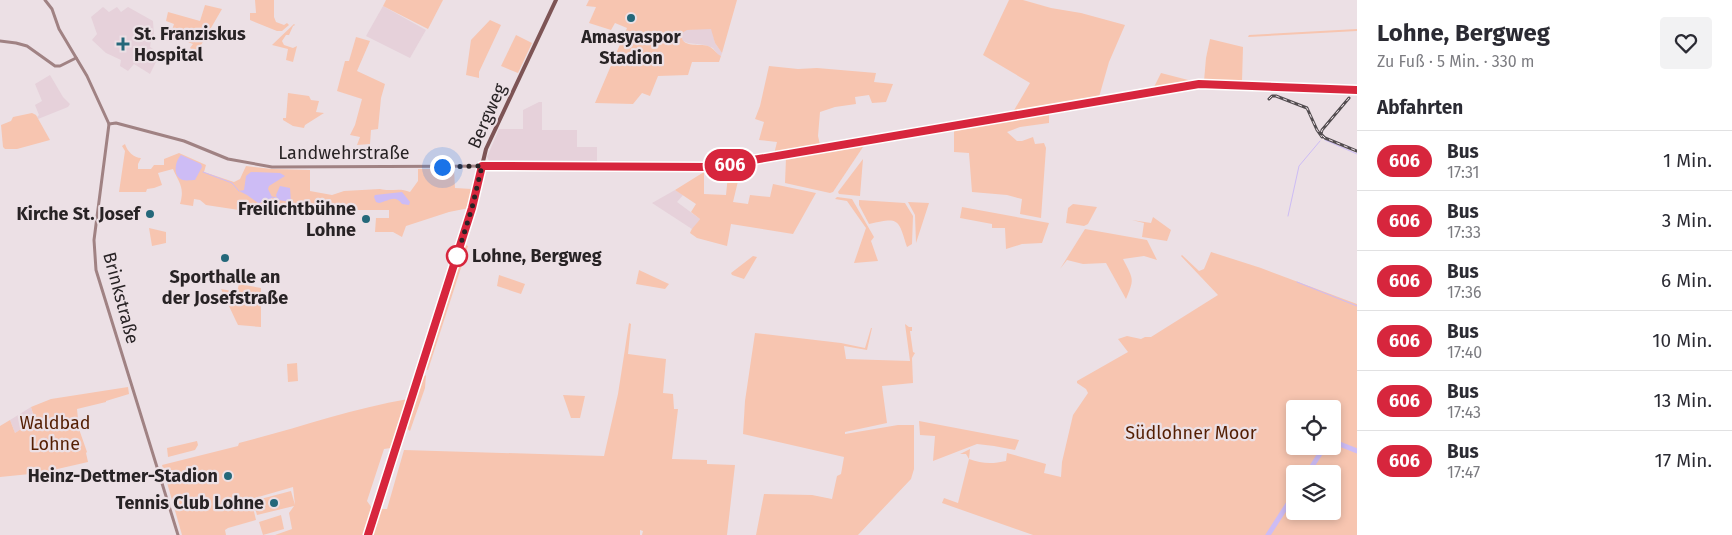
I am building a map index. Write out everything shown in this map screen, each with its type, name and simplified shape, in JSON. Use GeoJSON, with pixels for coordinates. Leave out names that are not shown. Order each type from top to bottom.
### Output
{"type":"FeatureCollection","features":[{"type":"Feature","properties":{"kind":"main road","name":"Bergweg"},"geometry":{"type":"LineString","coordinates":[[368,535],[472,208],[486,149],[556,0]]}},
{"type":"Feature","properties":{"kind":"street"},"geometry":{"type":"LineString","coordinates":[[45,0],[52,9],[59,28],[87,76],[109,124]]}},
{"type":"Feature","properties":{"kind":"street"},"geometry":{"type":"LineString","coordinates":[[0,41],[26,46],[55,66],[60,66],[76,58]]}},
{"type":"Feature","properties":{"kind":"street","name":"Landwehrstraße"},"geometry":{"type":"LineString","coordinates":[[109,124],[116,123],[184,141],[233,160],[272,166],[712,167],[1199,84],[1357,90]]}},
{"type":"Feature","properties":{"kind":"street","name":"Brinkstraße"},"geometry":{"type":"LineString","coordinates":[[109,124],[94,240],[94,260],[155,465],[178,535]]}},
{"type":"Feature","properties":{"kind":"shaded area"},"geometry":{"type":"Polygon","coordinates":[[[383,6],[426,30],[410,58],[366,36],[383,6]]]}},
{"type":"Feature","properties":{"kind":"shaded area","name":"St. Franziskus Hospital"},"geometry":{"type":"Polygon","coordinates":[[[103,7],[109,12],[117,7],[121,12],[128,7],[153,21],[154,37],[151,40],[150,47],[159,53],[150,74],[134,64],[128,71],[120,66],[121,60],[106,53],[92,40],[97,34],[91,17],[103,7]]]}},
{"type":"Feature","properties":{"kind":"shaded area"},"geometry":{"type":"Polygon","coordinates":[[[712,29],[715,43],[722,53],[721,56],[713,48],[688,43],[683,41],[681,37],[682,33],[686,30],[712,29]]]}},
{"type":"Feature","properties":{"kind":"shaded area"},"geometry":{"type":"Polygon","coordinates":[[[50,75],[63,97],[70,104],[68,107],[38,119],[39,115],[35,105],[42,101],[35,84],[50,75]]]}},
{"type":"Feature","properties":{"kind":"shaded area"},"geometry":{"type":"Polygon","coordinates":[[[542,102],[542,130],[577,130],[577,147],[597,147],[597,164],[489,161],[487,157],[499,129],[523,129],[523,110],[542,102]]]}},
{"type":"Feature","properties":{"kind":"shaded area"},"geometry":{"type":"Polygon","coordinates":[[[181,155],[201,164],[202,167],[195,180],[183,180],[177,176],[176,165],[181,155]]]}},
{"type":"Feature","properties":{"kind":"shaded area"},"geometry":{"type":"Polygon","coordinates":[[[251,172],[280,173],[285,176],[269,186],[268,189],[272,197],[270,201],[258,203],[239,191],[244,190],[246,176],[251,172]]]}},
{"type":"Feature","properties":{"kind":"shaded area"},"geometry":{"type":"Polygon","coordinates":[[[280,186],[290,188],[291,202],[278,200],[276,195],[280,186]]]}},
{"type":"Feature","properties":{"kind":"shaded area"},"geometry":{"type":"Polygon","coordinates":[[[675,190],[683,195],[677,202],[700,219],[692,229],[652,203],[675,190]]]}},
{"type":"Feature","properties":{"kind":"shaded area"},"geometry":{"type":"Polygon","coordinates":[[[402,192],[410,202],[409,205],[402,204],[397,199],[379,203],[376,202],[374,197],[375,195],[402,192]]]}},
{"type":"Feature","properties":{"kind":"shaded area"},"geometry":{"type":"Polygon","coordinates":[[[31,407],[35,420],[15,433],[10,420],[31,407]]]}},
{"type":"Feature","properties":{"kind":"green space"},"geometry":{"type":"Polygon","coordinates":[[[255,0],[274,0],[274,17],[276,22],[289,25],[282,31],[277,31],[250,20],[250,13],[256,13],[255,0]]]}},
{"type":"Feature","properties":{"kind":"green space"},"geometry":{"type":"Polygon","coordinates":[[[386,0],[443,0],[428,29],[383,6],[386,0]]]}},
{"type":"Feature","properties":{"kind":"green space"},"geometry":{"type":"Polygon","coordinates":[[[589,0],[737,0],[722,53],[715,43],[711,29],[687,30],[682,33],[682,38],[687,43],[712,48],[721,56],[719,62],[692,62],[688,75],[658,76],[650,96],[642,93],[633,104],[595,103],[627,28],[615,23],[611,30],[589,23],[596,7],[586,6],[589,0]]]}},
{"type":"Feature","properties":{"kind":"green space"},"geometry":{"type":"Polygon","coordinates":[[[1009,0],[1023,0],[1125,25],[1109,62],[1099,97],[1013,112],[1030,83],[983,55],[1009,0]]]}},
{"type":"Feature","properties":{"kind":"green space"},"geometry":{"type":"Polygon","coordinates":[[[205,5],[222,9],[197,52],[190,48],[193,44],[171,33],[174,24],[166,21],[168,12],[200,21],[205,5]]]}},
{"type":"Feature","properties":{"kind":"green space"},"geometry":{"type":"Polygon","coordinates":[[[490,20],[501,25],[479,72],[479,78],[466,75],[471,40],[490,20]]]}},
{"type":"Feature","properties":{"kind":"green space"},"geometry":{"type":"Polygon","coordinates":[[[294,24],[289,35],[286,35],[282,41],[284,45],[293,48],[297,46],[293,62],[286,60],[288,49],[272,45],[294,24]]]}},
{"type":"Feature","properties":{"kind":"green space"},"geometry":{"type":"Polygon","coordinates":[[[1357,29],[1357,31],[1248,37],[1249,35],[1357,29]]]}},
{"type":"Feature","properties":{"kind":"green space"},"geometry":{"type":"Polygon","coordinates":[[[516,35],[532,43],[518,73],[501,66],[516,35]]]}},
{"type":"Feature","properties":{"kind":"green space"},"geometry":{"type":"Polygon","coordinates":[[[356,37],[370,41],[357,71],[385,84],[381,98],[378,129],[371,130],[370,144],[357,145],[360,137],[350,135],[355,125],[362,99],[337,91],[345,61],[349,61],[356,37]]]}},
{"type":"Feature","properties":{"kind":"green space"},"geometry":{"type":"Polygon","coordinates":[[[1210,39],[1243,47],[1242,82],[1204,81],[1210,39]]]}},
{"type":"Feature","properties":{"kind":"green space"},"geometry":{"type":"Polygon","coordinates":[[[769,66],[876,73],[874,82],[893,84],[886,102],[872,103],[869,95],[855,97],[856,104],[835,107],[820,112],[818,136],[820,145],[774,154],[777,142],[759,140],[764,122],[755,119],[760,106],[769,66]]]}},
{"type":"Feature","properties":{"kind":"green space"},"geometry":{"type":"Polygon","coordinates":[[[1161,73],[1192,81],[1154,87],[1161,73]]]}},
{"type":"Feature","properties":{"kind":"green space"},"geometry":{"type":"Polygon","coordinates":[[[288,93],[309,96],[311,100],[319,101],[316,112],[324,113],[305,125],[304,128],[293,126],[283,120],[283,118],[286,118],[288,93]]]}},
{"type":"Feature","properties":{"kind":"green space"},"geometry":{"type":"Polygon","coordinates":[[[32,113],[36,115],[50,140],[17,149],[5,149],[3,147],[1,125],[11,121],[13,117],[32,113]]]}},
{"type":"Feature","properties":{"kind":"green space"},"geometry":{"type":"Polygon","coordinates":[[[1049,113],[1049,123],[1020,127],[1007,132],[1017,141],[1033,137],[1035,144],[1044,143],[1046,148],[1041,218],[1020,214],[1022,199],[1007,195],[972,192],[969,153],[954,152],[954,130],[1049,113]]]}},
{"type":"Feature","properties":{"kind":"green space"},"geometry":{"type":"Polygon","coordinates":[[[125,144],[131,154],[141,158],[138,169],[151,169],[154,165],[164,165],[164,159],[179,153],[206,165],[204,172],[234,182],[240,179],[246,166],[310,170],[310,191],[332,195],[344,191],[380,189],[410,192],[418,181],[418,169],[454,169],[455,188],[472,189],[469,208],[449,212],[406,226],[402,237],[393,232],[375,232],[376,218],[389,218],[389,210],[239,210],[206,205],[200,200],[194,199],[193,206],[180,204],[182,189],[173,169],[158,173],[162,185],[147,189],[146,192],[119,192],[125,151],[122,146],[125,144]]]}},
{"type":"Feature","properties":{"kind":"green space"},"geometry":{"type":"Polygon","coordinates":[[[865,144],[833,192],[830,193],[785,183],[786,158],[865,144]]]}},
{"type":"Feature","properties":{"kind":"green space"},"geometry":{"type":"Polygon","coordinates":[[[863,159],[860,196],[839,194],[838,192],[863,159]]]}},
{"type":"Feature","properties":{"kind":"green space"},"geometry":{"type":"Polygon","coordinates":[[[704,172],[704,194],[726,195],[728,175],[739,177],[733,202],[748,204],[750,195],[770,197],[773,184],[816,193],[793,234],[731,224],[727,246],[697,238],[690,233],[700,219],[691,212],[696,204],[675,190],[704,172]]]}},
{"type":"Feature","properties":{"kind":"green space"},"geometry":{"type":"Polygon","coordinates":[[[837,197],[852,199],[874,237],[871,241],[878,261],[854,263],[866,228],[847,201],[835,199],[837,197]]]}},
{"type":"Feature","properties":{"kind":"green space"},"geometry":{"type":"Polygon","coordinates":[[[859,200],[905,203],[913,216],[912,244],[907,247],[902,231],[896,222],[887,221],[869,224],[859,205],[859,200]]]}},
{"type":"Feature","properties":{"kind":"green space"},"geometry":{"type":"Polygon","coordinates":[[[908,202],[929,203],[916,243],[915,215],[908,202]]]}},
{"type":"Feature","properties":{"kind":"green space"},"geometry":{"type":"Polygon","coordinates":[[[1073,204],[1097,207],[1088,224],[1084,226],[1066,223],[1068,208],[1073,204]]]}},
{"type":"Feature","properties":{"kind":"green space"},"geometry":{"type":"Polygon","coordinates":[[[962,207],[1049,223],[1042,243],[1022,244],[1006,249],[1005,228],[992,228],[992,224],[960,218],[962,207]]]}},
{"type":"Feature","properties":{"kind":"green space"},"geometry":{"type":"Polygon","coordinates":[[[1153,217],[1171,230],[1167,241],[1142,237],[1144,223],[1132,220],[1151,223],[1153,217]]]}},
{"type":"Feature","properties":{"kind":"green space"},"geometry":{"type":"Polygon","coordinates":[[[149,228],[166,232],[166,243],[152,246],[149,228]]]}},
{"type":"Feature","properties":{"kind":"green space"},"geometry":{"type":"Polygon","coordinates":[[[1085,229],[1147,240],[1157,260],[1144,256],[1123,259],[1132,279],[1126,299],[1106,263],[1083,264],[1067,260],[1060,269],[1085,229]]]}},
{"type":"Feature","properties":{"kind":"green space"},"geometry":{"type":"Polygon","coordinates":[[[463,244],[468,246],[428,370],[424,369],[463,244]]]}},
{"type":"Feature","properties":{"kind":"green space","name":"Südlohner Moor"},"geometry":{"type":"Polygon","coordinates":[[[1211,252],[1261,268],[1357,304],[1357,535],[1033,535],[942,503],[944,498],[958,503],[969,459],[983,463],[1001,462],[1006,461],[1007,453],[1046,464],[1044,473],[1061,477],[1062,462],[1073,415],[1088,393],[1077,381],[1128,352],[1118,339],[1127,336],[1141,339],[1151,337],[1218,295],[1182,255],[1199,271],[1204,269],[1211,252]]]}},
{"type":"Feature","properties":{"kind":"green space"},"geometry":{"type":"Polygon","coordinates":[[[753,256],[757,257],[744,279],[732,275],[731,273],[753,256]]]}},
{"type":"Feature","properties":{"kind":"green space"},"geometry":{"type":"Polygon","coordinates":[[[639,270],[669,284],[665,289],[636,284],[639,270]]]}},
{"type":"Feature","properties":{"kind":"green space"},"geometry":{"type":"Polygon","coordinates":[[[499,275],[525,284],[521,294],[497,286],[499,275]]]}},
{"type":"Feature","properties":{"kind":"green space"},"geometry":{"type":"Polygon","coordinates":[[[239,284],[261,288],[261,327],[238,325],[221,289],[237,292],[239,284]]]}},
{"type":"Feature","properties":{"kind":"green space"},"geometry":{"type":"Polygon","coordinates":[[[629,323],[631,324],[628,354],[666,359],[663,393],[673,394],[674,409],[678,409],[672,459],[707,460],[707,464],[735,465],[727,535],[642,535],[643,531],[640,530],[640,535],[370,535],[378,509],[387,509],[404,450],[604,456],[618,394],[629,323]]]}},
{"type":"Feature","properties":{"kind":"green space"},"geometry":{"type":"Polygon","coordinates":[[[905,324],[912,327],[912,331],[910,331],[913,352],[915,353],[912,358],[913,383],[882,386],[887,423],[845,432],[845,434],[898,425],[914,425],[914,469],[911,479],[858,535],[756,535],[764,494],[812,495],[832,499],[837,476],[841,474],[844,457],[743,434],[745,401],[755,333],[841,343],[865,348],[872,328],[867,350],[844,346],[846,359],[910,361],[905,324]]]}},
{"type":"Feature","properties":{"kind":"green space"},"geometry":{"type":"Polygon","coordinates":[[[297,363],[298,381],[288,382],[287,364],[297,363]]]}},
{"type":"Feature","properties":{"kind":"green space"},"geometry":{"type":"Polygon","coordinates":[[[426,375],[425,388],[410,431],[405,427],[420,379],[426,375]]]}},
{"type":"Feature","properties":{"kind":"green space","name":"Waldbad Lohne"},"geometry":{"type":"Polygon","coordinates":[[[128,387],[129,394],[77,409],[79,429],[87,452],[88,462],[40,473],[0,477],[0,426],[10,420],[15,433],[35,420],[31,407],[51,399],[128,387]]]}},
{"type":"Feature","properties":{"kind":"green space"},"geometry":{"type":"Polygon","coordinates":[[[563,395],[585,396],[580,418],[571,418],[563,395]]]}},
{"type":"Feature","properties":{"kind":"green space"},"geometry":{"type":"Polygon","coordinates":[[[408,399],[391,448],[384,449],[367,501],[372,508],[363,535],[275,535],[292,529],[289,513],[294,506],[257,515],[253,501],[291,491],[295,505],[293,487],[251,499],[256,520],[228,528],[225,530],[226,535],[182,535],[162,465],[238,446],[239,443],[344,414],[408,399]]]}},
{"type":"Feature","properties":{"kind":"green space"},"geometry":{"type":"Polygon","coordinates":[[[919,421],[1019,440],[1015,450],[977,444],[933,461],[935,436],[920,435],[919,421]]]}},
{"type":"Feature","properties":{"kind":"green space"},"geometry":{"type":"Polygon","coordinates":[[[197,441],[198,445],[195,450],[168,457],[167,448],[197,441]]]}},
{"type":"Feature","properties":{"kind":"green space"},"geometry":{"type":"Polygon","coordinates":[[[970,449],[969,459],[966,454],[960,454],[970,449]]]}},
{"type":"Feature","properties":{"kind":"green space","name":"Tennis Club Lohne"},"geometry":{"type":"Polygon","coordinates":[[[281,515],[284,529],[263,535],[259,522],[281,515]]]}},
{"type":"Feature","properties":{"kind":"waterway"},"geometry":{"type":"LineString","coordinates":[[1325,140],[1357,154]]}},
{"type":"Feature","properties":{"kind":"waterway"},"geometry":{"type":"LineString","coordinates":[[1288,216],[1299,166],[1320,141]]}},
{"type":"Feature","properties":{"kind":"waterway"},"geometry":{"type":"LineString","coordinates":[[203,172],[232,183],[239,191]]}},
{"type":"Feature","properties":{"kind":"waterway"},"geometry":{"type":"LineString","coordinates":[[272,197],[277,198]]}},
{"type":"Feature","properties":{"kind":"waterway"},"geometry":{"type":"LineString","coordinates":[[1297,282],[1357,306]]}},
{"type":"Feature","properties":{"kind":"waterway"},"geometry":{"type":"LineString","coordinates":[[41,443],[44,443],[44,440],[42,442],[45,443],[45,445],[46,438]]}},
{"type":"Feature","properties":{"kind":"waterway"},"geometry":{"type":"LineString","coordinates":[[1341,445],[1357,451]]}},
{"type":"Feature","properties":{"kind":"waterway"},"geometry":{"type":"LineString","coordinates":[[1313,465],[1319,455]]}},
{"type":"Feature","properties":{"kind":"waterway"},"geometry":{"type":"LineString","coordinates":[[1268,535],[1286,507]]}},
{"type":"Feature","properties":{"kind":"railway"},"geometry":{"type":"LineString","coordinates":[[1269,99],[1272,96],[1276,96],[1307,108],[1322,137]]}},
{"type":"Feature","properties":{"kind":"railway"},"geometry":{"type":"LineString","coordinates":[[1349,98],[1322,130],[1321,134],[1325,138],[1357,151]]}},
{"type":"Feature","properties":{"kind":"bus line","name":"606"},"geometry":{"type":"LineString","coordinates":[[368,535],[472,208],[482,166],[712,167],[1199,84],[1357,90]]}},
{"type":"Feature","properties":{"kind":"place","name":"Amasyaspor Stadion"},"geometry":{"type":"Point","coordinates":[631,18]}},
{"type":"Feature","properties":{"kind":"place","name":"St. Franziskus Hospital"},"geometry":{"type":"Point","coordinates":[123,44]}},
{"type":"Feature","properties":{"kind":"place","name":"Kirche St. Josef"},"geometry":{"type":"Point","coordinates":[150,214]}},
{"type":"Feature","properties":{"kind":"place","name":"Freilichtbühne Lohne"},"geometry":{"type":"Point","coordinates":[366,219]}},
{"type":"Feature","properties":{"kind":"place","name":"Lohne, Bergweg"},"geometry":{"type":"Point","coordinates":[457,256]}},
{"type":"Feature","properties":{"kind":"place","name":"Sporthalle an der Josefstraße"},"geometry":{"type":"Point","coordinates":[225,258]}},
{"type":"Feature","properties":{"kind":"place","name":"Heinz-Dettmer-Stadion"},"geometry":{"type":"Point","coordinates":[228,476]}},
{"type":"Feature","properties":{"kind":"place","name":"Tennis Club Lohne"},"geometry":{"type":"Point","coordinates":[274,503]}},
{"type":"Feature","properties":{"kind":"route"},"geometry":{"type":"LineString","coordinates":[[442,167],[482,166],[472,208],[457,256]]}}]}
